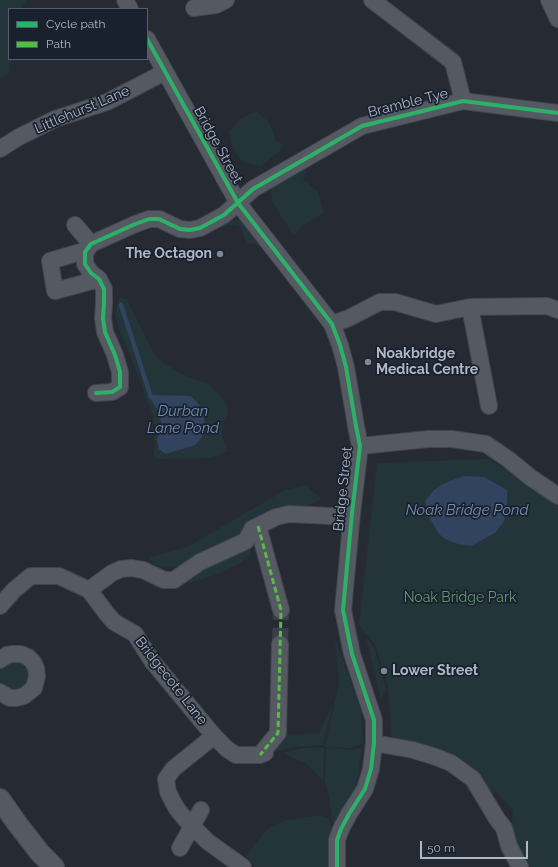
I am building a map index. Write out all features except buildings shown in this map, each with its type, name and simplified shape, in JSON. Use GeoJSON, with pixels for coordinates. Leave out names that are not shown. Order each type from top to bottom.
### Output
{"type":"FeatureCollection","features":[{"type":"Feature","properties":{"kind":"street"},"geometry":{"type":"LineString","coordinates":[[194,8],[216,5],[226,0]]}},
{"type":"Feature","properties":{"kind":"street"},"geometry":{"type":"LineString","coordinates":[[372,0],[454,62],[463,101]]}},
{"type":"Feature","properties":{"kind":"street"},"geometry":{"type":"LineString","coordinates":[[549,0],[558,19]]}},
{"type":"Feature","properties":{"kind":"street","name":"Bridge Street"},"geometry":{"type":"LineString","coordinates":[[148,41],[238,203],[332,324],[346,367],[360,446],[351,517],[343,610],[352,654],[374,720],[374,743],[371,769],[365,789],[341,829],[337,840],[337,867]]}},
{"type":"Feature","properties":{"kind":"street","name":"Littlehurst Lane"},"geometry":{"type":"LineString","coordinates":[[0,149],[19,137],[56,119],[107,102],[165,72]]}},
{"type":"Feature","properties":{"kind":"street","name":"Bramble Tye"},"geometry":{"type":"LineString","coordinates":[[99,279],[55,291],[50,261],[89,247],[133,225],[149,219],[159,219],[180,229],[190,230],[200,228],[224,215],[253,188],[362,126],[463,101],[558,113]]}},
{"type":"Feature","properties":{"kind":"street"},"geometry":{"type":"LineString","coordinates":[[75,225],[89,247],[85,252],[85,264],[91,273],[99,279],[104,289],[103,318],[105,332],[115,355],[120,372],[120,387],[112,392],[96,393]]}},
{"type":"Feature","properties":{"kind":"street"},"geometry":{"type":"LineString","coordinates":[[332,324],[349,318],[380,302],[395,302],[436,314],[470,307],[547,306],[558,310]]}},
{"type":"Feature","properties":{"kind":"street"},"geometry":{"type":"LineString","coordinates":[[470,307],[489,406]]}},
{"type":"Feature","properties":{"kind":"street"},"geometry":{"type":"LineString","coordinates":[[360,446],[446,439],[486,444],[558,496]]}},
{"type":"Feature","properties":{"kind":"street"},"geometry":{"type":"LineString","coordinates":[[0,606],[14,590],[31,576],[58,576],[89,590],[112,573],[121,569],[131,568],[143,570],[164,580],[174,580],[200,562],[246,541],[252,529],[276,517],[289,514],[351,517]]}},
{"type":"Feature","properties":{"kind":"street"},"geometry":{"type":"LineString","coordinates":[[258,526],[281,610]]}},
{"type":"Feature","properties":{"kind":"street","name":"Bridgecote Lane"},"geometry":{"type":"LineString","coordinates":[[89,590],[106,614],[114,622],[135,634],[152,661],[214,736],[227,749],[236,754],[263,754],[278,733],[280,644]]}},
{"type":"Feature","properties":{"kind":"street"},"geometry":{"type":"LineString","coordinates":[[0,692],[10,698],[24,696],[34,688],[37,676],[33,662],[28,657],[21,654],[1,656]]}},
{"type":"Feature","properties":{"kind":"street"},"geometry":{"type":"LineString","coordinates":[[214,736],[187,756],[173,769],[166,779],[172,800],[186,820],[207,841],[243,867]]}},
{"type":"Feature","properties":{"kind":"street"},"geometry":{"type":"LineString","coordinates":[[374,743],[413,750],[451,762],[474,779],[497,819],[504,828],[509,846],[520,867]]}},
{"type":"Feature","properties":{"kind":"street"},"geometry":{"type":"LineString","coordinates":[[0,799],[40,853],[54,867]]}},
{"type":"Feature","properties":{"kind":"street"},"geometry":{"type":"LineString","coordinates":[[180,848],[201,810]]}},
{"type":"Feature","properties":{"kind":"green space"},"geometry":{"type":"Polygon","coordinates":[[[0,0],[28,0],[22,8],[8,8],[8,60],[12,60],[9,74],[0,78],[0,0]]]}},
{"type":"Feature","properties":{"kind":"green space"},"geometry":{"type":"Polygon","coordinates":[[[257,112],[268,121],[275,140],[284,145],[280,151],[261,166],[244,163],[236,153],[231,143],[229,131],[240,119],[257,112]]]}},
{"type":"Feature","properties":{"kind":"green space"},"geometry":{"type":"Polygon","coordinates":[[[300,168],[306,170],[303,180],[318,192],[324,213],[301,226],[294,236],[272,201],[271,191],[272,187],[300,168]]]}},
{"type":"Feature","properties":{"kind":"green space"},"geometry":{"type":"Polygon","coordinates":[[[234,220],[241,220],[263,248],[256,244],[248,243],[244,238],[241,227],[230,225],[219,227],[234,220]]]}},
{"type":"Feature","properties":{"kind":"green space"},"geometry":{"type":"Polygon","coordinates":[[[120,297],[127,300],[154,354],[162,362],[187,377],[207,383],[226,402],[228,413],[222,424],[222,437],[228,451],[211,458],[158,459],[154,456],[155,425],[151,409],[117,324],[115,311],[120,297]]]}},
{"type":"Feature","properties":{"kind":"green space","name":"Noak Bridge Park"},"geometry":{"type":"Polygon","coordinates":[[[488,459],[558,499],[558,867],[526,867],[511,836],[513,810],[496,792],[489,796],[484,777],[452,755],[392,742],[388,687],[376,646],[359,625],[377,463],[488,459]]]}},
{"type":"Feature","properties":{"kind":"green space"},"geometry":{"type":"Polygon","coordinates":[[[305,485],[322,499],[242,536],[181,567],[157,566],[149,558],[189,546],[285,490],[305,485]]]}},
{"type":"Feature","properties":{"kind":"green space"},"geometry":{"type":"Polygon","coordinates":[[[252,545],[249,555],[241,563],[215,575],[190,583],[185,579],[199,569],[252,545]]]}},
{"type":"Feature","properties":{"kind":"green space"},"geometry":{"type":"Polygon","coordinates":[[[366,637],[374,647],[386,690],[381,700],[366,637]]]}},
{"type":"Feature","properties":{"kind":"green space"},"geometry":{"type":"Polygon","coordinates":[[[335,638],[361,710],[363,744],[349,748],[325,747],[339,682],[335,638]]]}},
{"type":"Feature","properties":{"kind":"green space"},"geometry":{"type":"Polygon","coordinates":[[[28,657],[34,688],[0,692],[0,660],[28,657]]]}},
{"type":"Feature","properties":{"kind":"green space"},"geometry":{"type":"Polygon","coordinates":[[[332,706],[323,745],[294,747],[263,755],[280,735],[319,733],[332,706]]]}},
{"type":"Feature","properties":{"kind":"green space"},"geometry":{"type":"Polygon","coordinates":[[[303,748],[324,748],[323,780],[305,763],[283,753],[303,748]]]}},
{"type":"Feature","properties":{"kind":"green space"},"geometry":{"type":"Polygon","coordinates":[[[326,748],[353,750],[362,748],[356,788],[349,797],[342,811],[334,867],[254,867],[246,856],[267,829],[283,821],[320,815],[329,819],[334,832],[325,781],[326,748]]]}},
{"type":"Feature","properties":{"kind":"water","name":"Durban Lane Pond"},"geometry":{"type":"Polygon","coordinates":[[[153,395],[191,396],[203,409],[206,432],[195,445],[166,454],[159,449],[157,439],[162,427],[159,412],[150,398],[153,395]]]}},
{"type":"Feature","properties":{"kind":"water","name":"Noak Bridge Pond"},"geometry":{"type":"Polygon","coordinates":[[[463,476],[484,477],[507,490],[507,512],[503,523],[495,533],[471,546],[458,544],[445,539],[439,534],[429,517],[425,501],[434,490],[443,484],[463,476]]]}},
{"type":"Feature","properties":{"kind":"waterway"},"geometry":{"type":"LineString","coordinates":[[121,305],[151,397]]}},
{"type":"Feature","properties":{"kind":"tunnel"},"geometry":{"type":"LineString","coordinates":[[280,644],[281,610]]}},
{"type":"Feature","properties":{"kind":"marked path"},"geometry":{"type":"LineString","coordinates":[[258,526],[281,610],[278,733],[260,755]]}},
{"type":"Feature","properties":{"kind":"cycle path"},"geometry":{"type":"LineString","coordinates":[[148,41],[238,203],[332,324],[346,367],[360,446],[343,610],[352,654],[374,720],[374,743],[371,769],[365,789],[349,814],[337,840],[337,867]]}},
{"type":"Feature","properties":{"kind":"cycle path"},"geometry":{"type":"LineString","coordinates":[[96,393],[112,392],[120,387],[120,372],[115,355],[105,332],[103,318],[104,289],[99,279],[91,273],[85,264],[85,252],[91,244],[149,219],[159,219],[180,229],[190,230],[200,228],[224,215],[253,189],[362,126],[463,101],[558,113]]}},
{"type":"Feature","properties":{"kind":"place","name":"The Octagon"},"geometry":{"type":"Point","coordinates":[220,254]}},
{"type":"Feature","properties":{"kind":"place","name":"Noakbridge Medical Centre"},"geometry":{"type":"Point","coordinates":[368,362]}},
{"type":"Feature","properties":{"kind":"place","name":"Lower Street"},"geometry":{"type":"Point","coordinates":[384,671]}}]}
